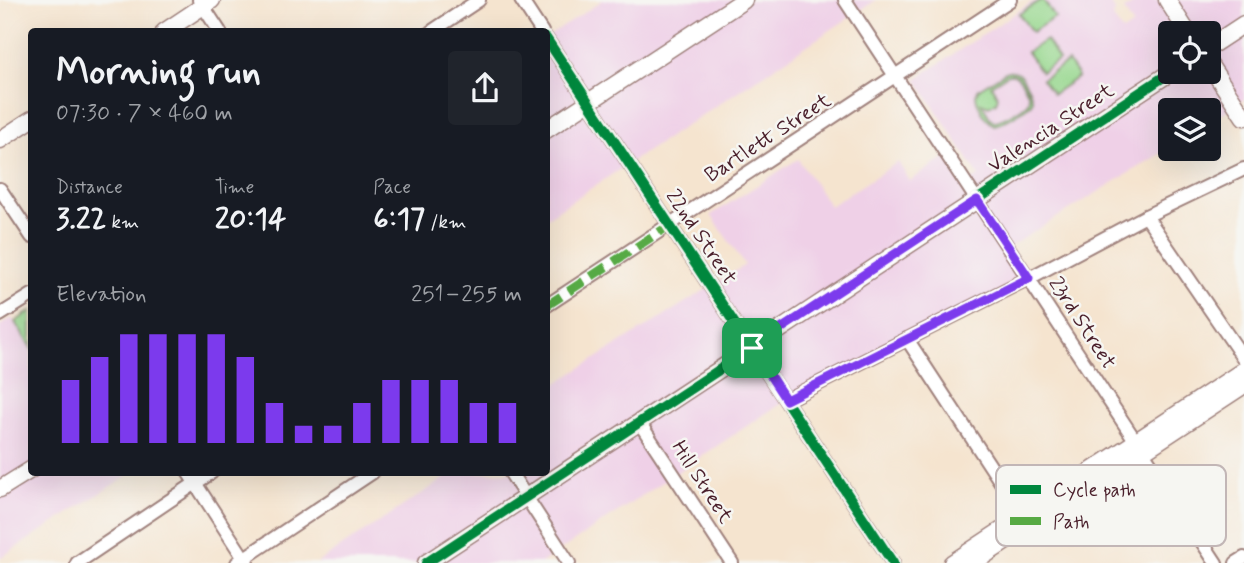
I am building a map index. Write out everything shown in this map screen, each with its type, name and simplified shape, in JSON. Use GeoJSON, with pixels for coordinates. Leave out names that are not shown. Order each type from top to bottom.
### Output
{"type":"FeatureCollection","features":[{"type":"Feature","properties":{"kind":"street"},"geometry":{"type":"LineString","coordinates":[[437,28],[479,0]]}},
{"type":"Feature","properties":{"kind":"street"},"geometry":{"type":"LineString","coordinates":[[521,0],[539,28]]}},
{"type":"Feature","properties":{"kind":"street"},"geometry":{"type":"LineString","coordinates":[[550,127],[744,0]]}},
{"type":"Feature","properties":{"kind":"street","name":"23rd Street"},"geometry":{"type":"LineString","coordinates":[[845,0],[1151,465]]}},
{"type":"Feature","properties":{"kind":"street","name":"Bartlett Street"},"geometry":{"type":"LineString","coordinates":[[550,303],[1010,0]]}},
{"type":"Feature","properties":{"kind":"street"},"geometry":{"type":"LineString","coordinates":[[1167,0],[1180,21]]}},
{"type":"Feature","properties":{"kind":"street"},"geometry":{"type":"LineString","coordinates":[[169,28],[205,2],[218,28]]}},
{"type":"Feature","properties":{"kind":"street"},"geometry":{"type":"LineString","coordinates":[[1221,39],[1244,24]]}},
{"type":"Feature","properties":{"kind":"street","name":"22nd Street"},"geometry":{"type":"LineString","coordinates":[[550,44],[893,563]]}},
{"type":"Feature","properties":{"kind":"street","name":"Valencia Street"},"geometry":{"type":"LineString","coordinates":[[426,563],[1158,80]]}},
{"type":"Feature","properties":{"kind":"street"},"geometry":{"type":"LineString","coordinates":[[1221,82],[1244,117]]}},
{"type":"Feature","properties":{"kind":"street"},"geometry":{"type":"LineString","coordinates":[[0,140],[28,122]]}},
{"type":"Feature","properties":{"kind":"street"},"geometry":{"type":"LineString","coordinates":[[786,400],[1146,216],[1244,169]]}},
{"type":"Feature","properties":{"kind":"street"},"geometry":{"type":"LineString","coordinates":[[0,189],[28,231]]}},
{"type":"Feature","properties":{"kind":"street"},"geometry":{"type":"LineString","coordinates":[[1146,216],[1244,359]]}},
{"type":"Feature","properties":{"kind":"street"},"geometry":{"type":"LineString","coordinates":[[0,315],[28,298]]}},
{"type":"Feature","properties":{"kind":"street"},"geometry":{"type":"LineString","coordinates":[[907,339],[996,475]]}},
{"type":"Feature","properties":{"kind":"street"},"geometry":{"type":"LineString","coordinates":[[1113,465],[1244,370]]}},
{"type":"Feature","properties":{"kind":"street"},"geometry":{"type":"LineString","coordinates":[[1109,465],[1244,385]]}},
{"type":"Feature","properties":{"kind":"street","name":"Hill Street"},"geometry":{"type":"LineString","coordinates":[[639,422],[732,563]]}},
{"type":"Feature","properties":{"kind":"street"},"geometry":{"type":"LineString","coordinates":[[0,489],[28,472]]}},
{"type":"Feature","properties":{"kind":"street"},"geometry":{"type":"LineString","coordinates":[[77,563],[191,478],[243,561],[367,476]]}},
{"type":"Feature","properties":{"kind":"street"},"geometry":{"type":"LineString","coordinates":[[513,476],[569,563]]}},
{"type":"Feature","properties":{"kind":"street"},"geometry":{"type":"LineString","coordinates":[[952,563],[996,534]]}},
{"type":"Feature","properties":{"kind":"street"},"geometry":{"type":"LineString","coordinates":[[973,563],[997,546]]}},
{"type":"Feature","properties":{"kind":"street","name":"23rd Street"},"geometry":{"type":"LineString","coordinates":[[1205,546],[1216,563]]}},
{"type":"Feature","properties":{"kind":"street"},"geometry":{"type":"LineString","coordinates":[[1236,563],[1244,558]]}},
{"type":"Feature","properties":{"kind":"shaded area"},"geometry":{"type":"Polygon","coordinates":[[[603,0],[876,0],[550,215],[550,35],[603,0]]]}},
{"type":"Feature","properties":{"kind":"shaded area"},"geometry":{"type":"Polygon","coordinates":[[[1035,0],[1108,0],[1116,12],[1113,18],[1123,32],[1133,25],[1124,10],[1139,0],[1244,0],[1244,99],[1221,114],[1221,98],[1158,98],[1158,155],[1009,247],[1029,278],[786,400],[541,563],[317,563],[448,476],[550,476],[550,387],[745,265],[711,215],[798,159],[830,206],[898,162],[910,181],[947,156],[966,184],[979,176],[916,79],[1035,0]]]}},
{"type":"Feature","properties":{"kind":"shaded area"},"geometry":{"type":"Polygon","coordinates":[[[12,318],[28,343],[28,476],[126,476],[0,558],[0,326],[12,318]]]}},
{"type":"Feature","properties":{"kind":"green space"},"geometry":{"type":"Polygon","coordinates":[[[1041,0],[1055,17],[1032,32],[1019,14],[1041,0]]]}},
{"type":"Feature","properties":{"kind":"green space"},"geometry":{"type":"Polygon","coordinates":[[[1046,40],[1059,60],[1041,72],[1027,52],[1046,40]]]}},
{"type":"Feature","properties":{"kind":"green space"},"geometry":{"type":"Polygon","coordinates":[[[1068,62],[1078,77],[1053,94],[1042,79],[1068,62]]]}},
{"type":"Feature","properties":{"kind":"green space"},"geometry":{"type":"Polygon","coordinates":[[[1007,71],[1013,71],[1025,82],[1032,102],[1015,116],[994,125],[979,107],[976,94],[979,89],[1007,71]],[[1009,74],[991,85],[998,97],[996,102],[989,106],[981,103],[994,121],[1022,108],[1029,99],[1022,82],[1009,74]]]}},
{"type":"Feature","properties":{"kind":"green space"},"geometry":{"type":"Polygon","coordinates":[[[28,313],[28,343],[15,322],[28,313]]]}},
{"type":"Feature","properties":{"kind":"marked path"},"geometry":{"type":"LineString","coordinates":[[550,303],[670,225]]}},
{"type":"Feature","properties":{"kind":"cycle path"},"geometry":{"type":"LineString","coordinates":[[550,44],[893,563]]}},
{"type":"Feature","properties":{"kind":"cycle path"},"geometry":{"type":"LineString","coordinates":[[426,563],[1158,81]]}},
{"type":"Feature","properties":{"kind":"route"},"geometry":{"type":"LineString","coordinates":[[977,200],[1029,278],[786,400],[752,348],[977,200]]}}]}
